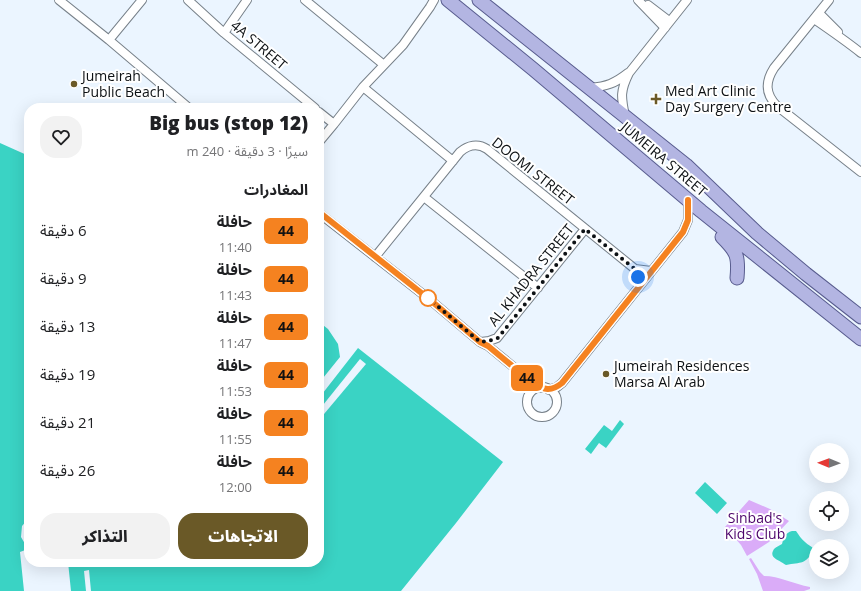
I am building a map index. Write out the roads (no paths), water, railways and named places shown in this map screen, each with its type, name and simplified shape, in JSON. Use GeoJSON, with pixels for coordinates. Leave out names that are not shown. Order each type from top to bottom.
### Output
{"type":"FeatureCollection","features":[{"type":"Feature","properties":{"kind":"main road","name":"JUMEIRA STREET"},"geometry":{"type":"LineString","coordinates":[[448,0],[533,69],[701,211],[861,339]]}},
{"type":"Feature","properties":{"kind":"main road","name":"JUMEIRA STREET"},"geometry":{"type":"LineString","coordinates":[[479,0],[686,165],[752,229],[861,317]]}},
{"type":"Feature","properties":{"kind":"main road"},"geometry":{"type":"LineString","coordinates":[[737,278],[738,259],[734,250],[707,222],[701,211],[718,215],[742,234],[748,234],[752,229]]}},
{"type":"Feature","properties":{"kind":"main road"},"geometry":{"type":"LineString","coordinates":[[756,256],[761,252],[766,252],[790,270],[806,274]]}},
{"type":"Feature","properties":{"kind":"street"},"geometry":{"type":"LineString","coordinates":[[59,0],[183,103]]}},
{"type":"Feature","properties":{"kind":"street"},"geometry":{"type":"LineString","coordinates":[[109,40],[142,0]]}},
{"type":"Feature","properties":{"kind":"street","name":"4A STREET"},"geometry":{"type":"LineString","coordinates":[[188,0],[224,33],[309,103]]}},
{"type":"Feature","properties":{"kind":"street"},"geometry":{"type":"LineString","coordinates":[[224,33],[247,0]]}},
{"type":"Feature","properties":{"kind":"street"},"geometry":{"type":"LineString","coordinates":[[305,0],[384,65]]}},
{"type":"Feature","properties":{"kind":"street"},"geometry":{"type":"LineString","coordinates":[[324,136],[363,87],[403,45],[434,0]]}},
{"type":"Feature","properties":{"kind":"street"},"geometry":{"type":"LineString","coordinates":[[626,116],[622,102],[624,82],[629,73],[687,0]]}},
{"type":"Feature","properties":{"kind":"street"},"geometry":{"type":"LineString","coordinates":[[829,0],[772,72],[767,85],[768,91],[773,102],[861,172]]}},
{"type":"Feature","properties":{"kind":"street"},"geometry":{"type":"LineString","coordinates":[[639,1],[648,5],[667,25]]}},
{"type":"Feature","properties":{"kind":"street"},"geometry":{"type":"LineString","coordinates":[[817,16],[838,31],[845,40],[861,52]]}},
{"type":"Feature","properties":{"kind":"street"},"geometry":{"type":"LineString","coordinates":[[590,88],[610,84],[620,80],[629,73]]}},
{"type":"Feature","properties":{"kind":"street"},"geometry":{"type":"LineString","coordinates":[[363,87],[453,161]]}},
{"type":"Feature","properties":{"kind":"street"},"geometry":{"type":"LineString","coordinates":[[324,116],[334,124]]}},
{"type":"Feature","properties":{"kind":"street","name":"DOOMI STREET"},"geometry":{"type":"LineString","coordinates":[[375,257],[460,152],[466,147],[475,145],[484,147],[635,269],[651,272]]}},
{"type":"Feature","properties":{"kind":"street"},"geometry":{"type":"LineString","coordinates":[[424,197],[538,288]]}},
{"type":"Feature","properties":{"kind":"street"},"geometry":{"type":"LineString","coordinates":[[480,342],[486,344],[533,383],[545,389],[553,393],[555,396],[556,405],[552,413],[545,417],[537,416],[531,412],[527,405],[527,401],[533,390],[545,389],[557,387],[562,383],[685,228],[688,220],[688,200]]}},
{"type":"Feature","properties":{"kind":"street"},"geometry":{"type":"LineString","coordinates":[[324,216],[429,299],[480,342],[484,349],[522,379],[527,386],[530,395]]}},
{"type":"Feature","properties":{"kind":"street","name":"AL KHADRA STREET"},"geometry":{"type":"LineString","coordinates":[[480,342],[498,338],[585,229]]}},
{"type":"Feature","properties":{"kind":"street"},"geometry":{"type":"LineString","coordinates":[[635,269],[640,285]]}},
{"type":"Feature","properties":{"kind":"street","name":"AL KHADRA STREET"},"geometry":{"type":"LineString","coordinates":[[498,338],[499,355]]}},
{"type":"Feature","properties":{"kind":"place","name":"Jumeirah Public Beach"},"geometry":{"type":"Point","coordinates":[74,84]}},
{"type":"Feature","properties":{"kind":"place","name":"Med Art Clinic Day Surgery Centre"},"geometry":{"type":"Point","coordinates":[656,99]}},
{"type":"Feature","properties":{"kind":"place","name":"Jumeirah Residences Marsa Al Arab"},"geometry":{"type":"Point","coordinates":[606,374]}},
{"type":"Feature","properties":{"kind":"park label","name":"Sinbad's Kids Club"},"geometry":{"type":"Point","coordinates":[755,526]}}]}
